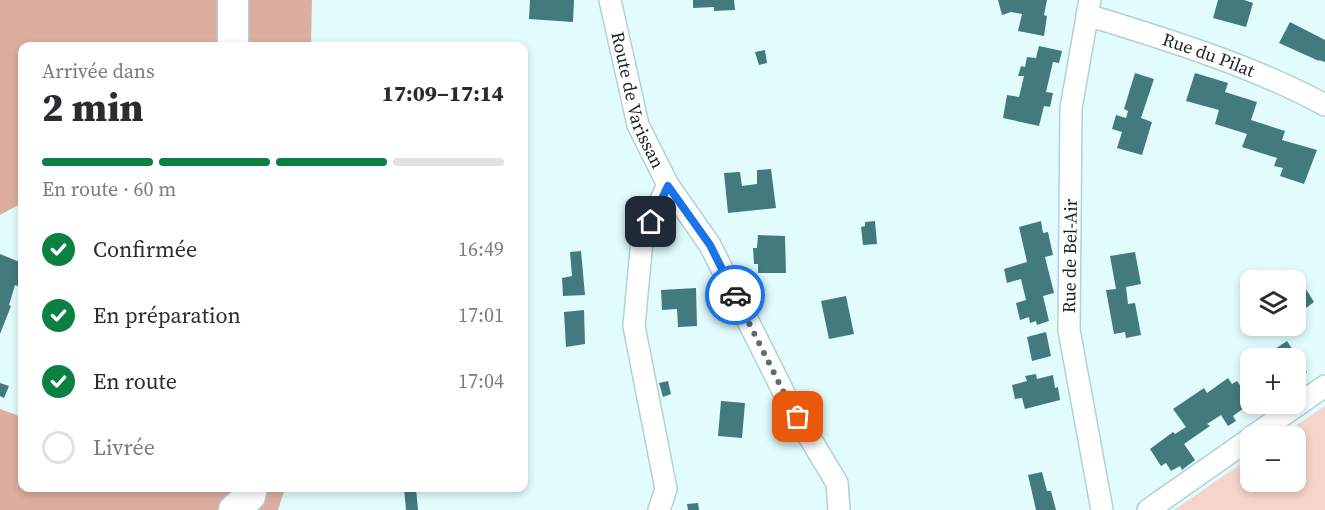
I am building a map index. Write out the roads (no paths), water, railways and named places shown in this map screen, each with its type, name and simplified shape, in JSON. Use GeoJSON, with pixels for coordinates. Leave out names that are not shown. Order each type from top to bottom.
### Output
{"type":"FeatureCollection","features":[{"type":"Feature","properties":{"kind":"main road"},"geometry":{"type":"LineString","coordinates":[[232,0],[233,42]]}},
{"type":"Feature","properties":{"kind":"main road"},"geometry":{"type":"LineString","coordinates":[[234,510],[250,496],[251,492]]}},
{"type":"Feature","properties":{"kind":"street","name":"Route de Varissan"},"geometry":{"type":"LineString","coordinates":[[610,0],[638,125],[668,186],[710,245],[789,403],[837,483],[838,510]]}},
{"type":"Feature","properties":{"kind":"street","name":"Rue du Pilat"},"geometry":{"type":"LineString","coordinates":[[1088,8],[1147,33],[1288,85],[1325,105]]}},
{"type":"Feature","properties":{"kind":"street","name":"Rue de Bel-Air"},"geometry":{"type":"LineString","coordinates":[[1088,8],[1071,108],[1069,330],[1102,510]]}},
{"type":"Feature","properties":{"kind":"street"},"geometry":{"type":"LineString","coordinates":[[659,510],[666,489],[634,326],[642,240],[668,186]]}},
{"type":"Feature","properties":{"kind":"street"},"geometry":{"type":"LineString","coordinates":[[1268,426],[1325,386]]}},
{"type":"Feature","properties":{"kind":"street"},"geometry":{"type":"LineString","coordinates":[[1148,510],[1240,445]]}}]}
